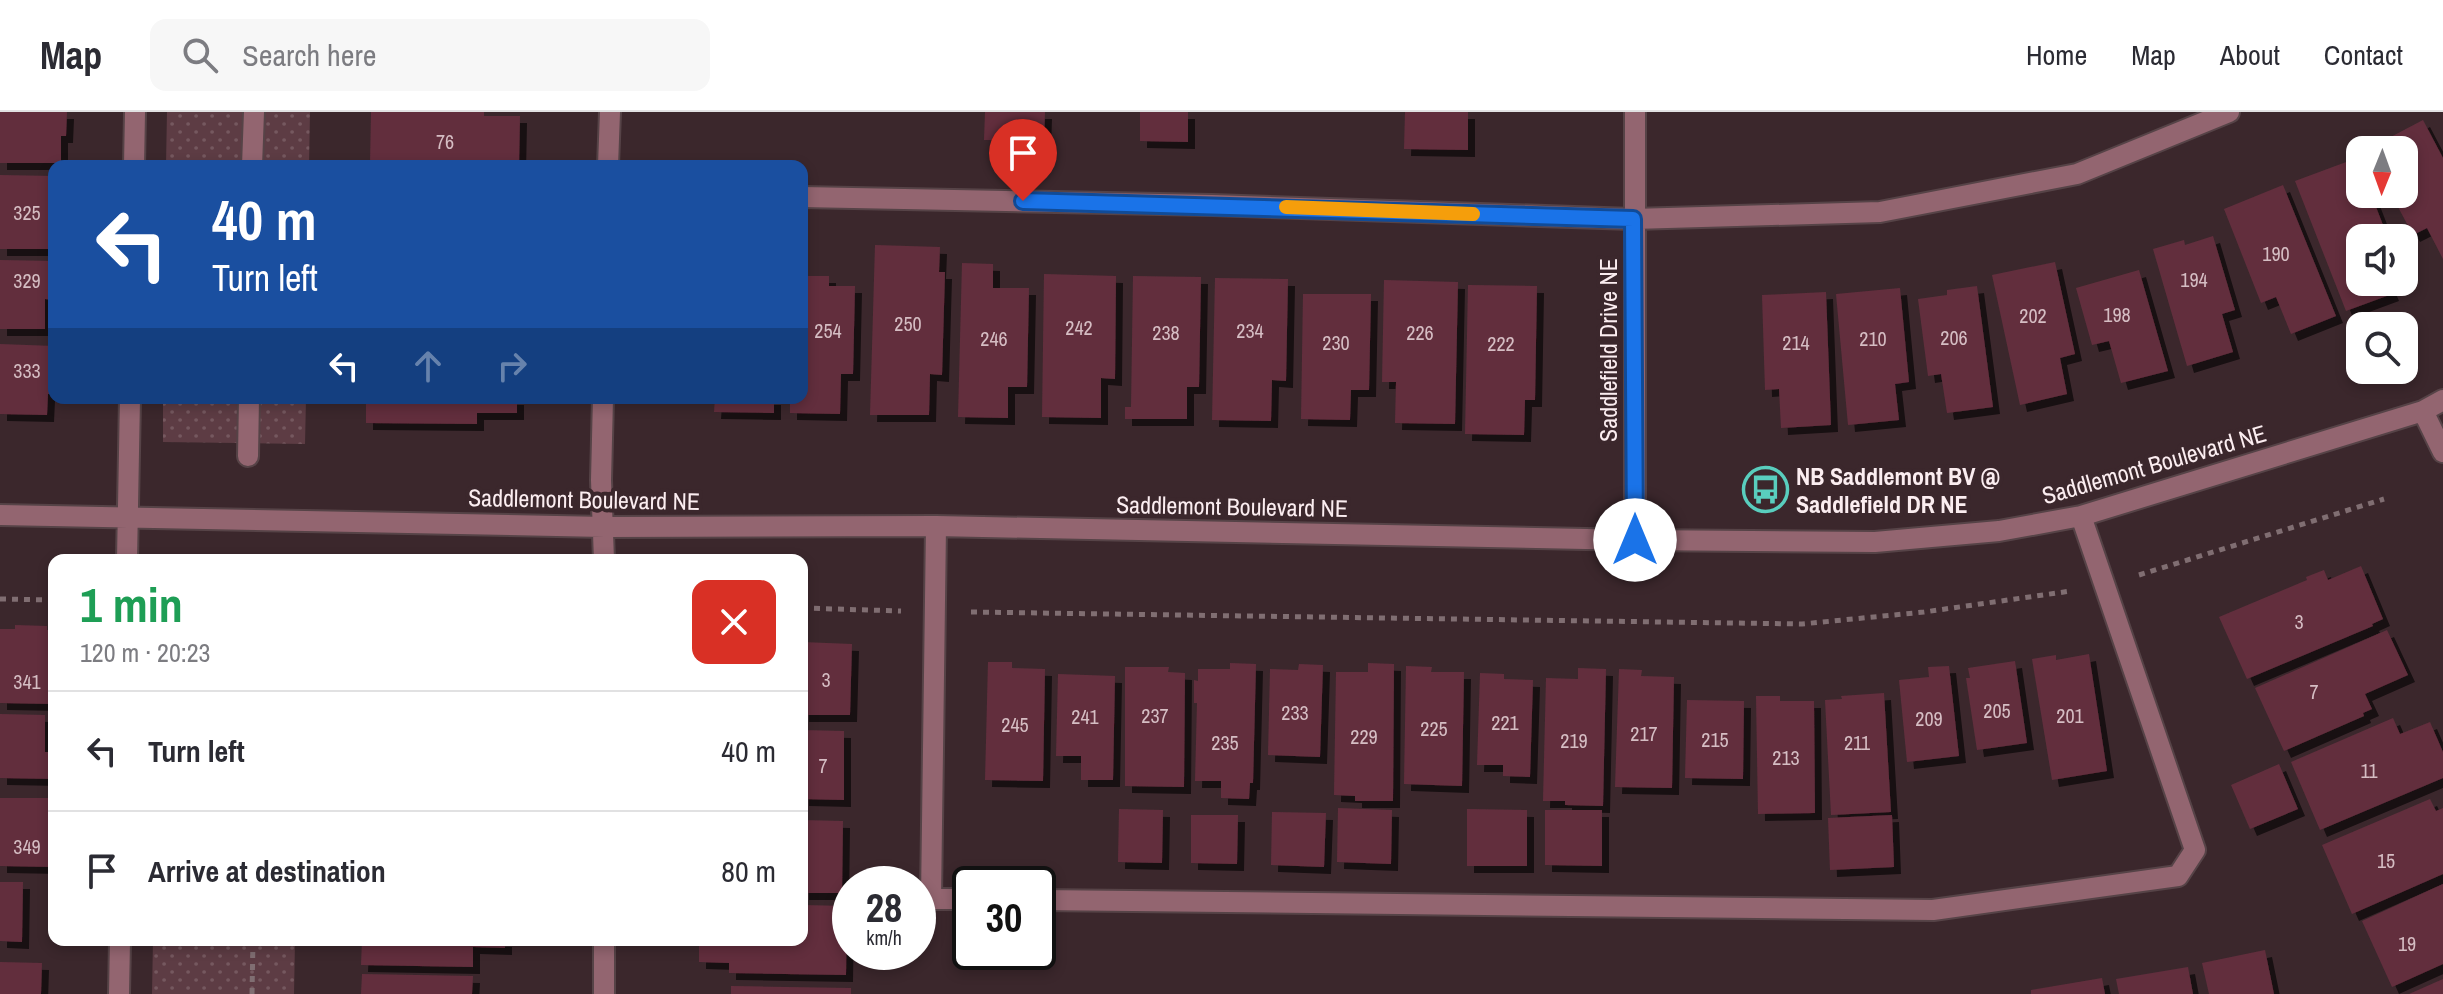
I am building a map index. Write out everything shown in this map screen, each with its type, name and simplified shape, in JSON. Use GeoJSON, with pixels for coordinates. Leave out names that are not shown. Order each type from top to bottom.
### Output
{"type":"FeatureCollection","features":[{"type":"Feature","properties":{"kind":"street"},"geometry":{"type":"LineString","coordinates":[[134,160],[135,112]]}},
{"type":"Feature","properties":{"kind":"street"},"geometry":{"type":"LineString","coordinates":[[252,160],[254,112]]}},
{"type":"Feature","properties":{"kind":"street"},"geometry":{"type":"LineString","coordinates":[[608,160],[610,112]]}},
{"type":"Feature","properties":{"kind":"street","name":"Saddlefield Drive NE"},"geometry":{"type":"LineString","coordinates":[[1635,112],[1635,540]]}},
{"type":"Feature","properties":{"kind":"street"},"geometry":{"type":"LineString","coordinates":[[808,197],[1212,205],[1633,219],[1880,212],[2077,174],[2229,112]]}},
{"type":"Feature","properties":{"kind":"street","name":"Saddlemont Boulevard NE"},"geometry":{"type":"LineString","coordinates":[[0,515],[605,527],[936,526],[1875,542],[1999,531],[2081,516],[2423,411],[2443,400]]}},
{"type":"Feature","properties":{"kind":"street"},"geometry":{"type":"LineString","coordinates":[[127,554],[130,404]]}},
{"type":"Feature","properties":{"kind":"street"},"geometry":{"type":"LineString","coordinates":[[248,456],[249,404]]}},
{"type":"Feature","properties":{"kind":"street"},"geometry":{"type":"LineString","coordinates":[[603,404],[601,480],[604,554]]}},
{"type":"Feature","properties":{"kind":"street"},"geometry":{"type":"LineString","coordinates":[[2423,411],[2443,452]]}},
{"type":"Feature","properties":{"kind":"street"},"geometry":{"type":"LineString","coordinates":[[1056,900],[1933,910],[2178,876],[2195,850],[2081,516]]}},
{"type":"Feature","properties":{"kind":"street"},"geometry":{"type":"LineString","coordinates":[[936,526],[931,899],[952,899]]}},
{"type":"Feature","properties":{"kind":"street"},"geometry":{"type":"LineString","coordinates":[[119,994],[120,946]]}},
{"type":"Feature","properties":{"kind":"street"},"geometry":{"type":"LineString","coordinates":[[604,946],[604,994]]}},
{"type":"Feature","properties":{"kind":"path"},"geometry":{"type":"LineString","coordinates":[[808,608],[1802,624],[1924,612],[2103,586],[2384,499]]}},
{"type":"Feature","properties":{"kind":"path"},"geometry":{"type":"LineString","coordinates":[[0,599],[48,600]]}},
{"type":"Feature","properties":{"kind":"path"},"geometry":{"type":"LineString","coordinates":[[252,994],[253,946]]}},
{"type":"Feature","properties":{"kind":"shaded area"},"geometry":{"type":"Polygon","coordinates":[[[167,112],[310,112],[309,160],[166,160],[167,112]]]}},
{"type":"Feature","properties":{"kind":"shaded area"},"geometry":{"type":"Polygon","coordinates":[[[163,404],[306,404],[305,444],[163,442],[163,404]]]}},
{"type":"Feature","properties":{"kind":"shaded area"},"geometry":{"type":"Polygon","coordinates":[[[153,946],[295,946],[294,994],[152,994],[153,946]]]}},
{"type":"Feature","properties":{"kind":"building"},"geometry":{"type":"Polygon","coordinates":[[[0,112],[67,112],[66,136],[61,136],[61,160],[0,163],[0,112]]]}},
{"type":"Feature","properties":{"kind":"building"},"geometry":{"type":"Polygon","coordinates":[[[371,112],[484,112],[484,116],[520,116],[519,160],[370,160],[371,112]]]}},
{"type":"Feature","properties":{"kind":"building"},"geometry":{"type":"Polygon","coordinates":[[[985,112],[1045,112],[1044,141],[984,140],[985,112]]]}},
{"type":"Feature","properties":{"kind":"building"},"geometry":{"type":"Polygon","coordinates":[[[1140,112],[1188,112],[1188,142],[1140,141],[1140,112]]]}},
{"type":"Feature","properties":{"kind":"building"},"geometry":{"type":"Polygon","coordinates":[[[1405,112],[1468,112],[1468,150],[1404,149],[1405,112]]]}},
{"type":"Feature","properties":{"kind":"building"},"geometry":{"type":"Polygon","coordinates":[[[2423,120],[2443,158],[2443,259],[2427,228],[2418,232],[2418,224],[2407,224],[2399,208],[2418,208],[2418,136],[2393,136],[2423,120]]]}},
{"type":"Feature","properties":{"kind":"building"},"geometry":{"type":"Polygon","coordinates":[[[2346,162],[2346,208],[2376,208],[2383,224],[2346,224],[2346,296],[2387,296],[2346,311],[2295,181],[2346,162]]]}},
{"type":"Feature","properties":{"kind":"building"},"geometry":{"type":"Polygon","coordinates":[[[0,175],[48,176],[48,249],[0,249],[0,175]]]}},
{"type":"Feature","properties":{"kind":"building"},"geometry":{"type":"Polygon","coordinates":[[[2283,185],[2336,316],[2291,334],[2276,297],[2261,303],[2224,209],[2283,185]]]}},
{"type":"Feature","properties":{"kind":"building"},"geometry":{"type":"Polygon","coordinates":[[[2213,236],[2235,310],[2222,314],[2233,352],[2187,366],[2153,249],[2184,240],[2185,245],[2213,236]]]}},
{"type":"Feature","properties":{"kind":"building"},"geometry":{"type":"Polygon","coordinates":[[[875,245],[940,247],[939,272],[945,272],[942,375],[930,374],[929,415],[870,415],[875,245]]]}},
{"type":"Feature","properties":{"kind":"building"},"geometry":{"type":"Polygon","coordinates":[[[0,260],[48,261],[45,329],[0,329],[0,260]]]}},
{"type":"Feature","properties":{"kind":"building"},"geometry":{"type":"Polygon","coordinates":[[[2055,262],[2075,354],[2060,358],[2067,394],[2020,405],[1992,275],[2055,262]]]}},
{"type":"Feature","properties":{"kind":"building"},"geometry":{"type":"Polygon","coordinates":[[[962,263],[993,264],[993,288],[1029,288],[1027,387],[1008,387],[1008,418],[958,417],[962,263]]]}},
{"type":"Feature","properties":{"kind":"building"},"geometry":{"type":"Polygon","coordinates":[[[2139,270],[2168,371],[2121,383],[2109,341],[2092,345],[2076,288],[2139,270]]]}},
{"type":"Feature","properties":{"kind":"building"},"geometry":{"type":"Polygon","coordinates":[[[1044,274],[1116,276],[1115,379],[1101,378],[1101,418],[1042,417],[1044,274]]]}},
{"type":"Feature","properties":{"kind":"building"},"geometry":{"type":"Polygon","coordinates":[[[808,276],[829,276],[829,286],[855,286],[853,374],[841,374],[840,414],[790,413],[790,404],[808,404],[808,276]]]}},
{"type":"Feature","properties":{"kind":"building"},"geometry":{"type":"Polygon","coordinates":[[[1133,276],[1201,277],[1199,387],[1187,387],[1187,419],[1125,419],[1125,407],[1131,407],[1133,276]]]}},
{"type":"Feature","properties":{"kind":"building"},"geometry":{"type":"Polygon","coordinates":[[[1215,278],[1288,279],[1286,381],[1272,380],[1271,421],[1212,420],[1215,278]]]}},
{"type":"Feature","properties":{"kind":"building"},"geometry":{"type":"Polygon","coordinates":[[[1384,280],[1458,282],[1455,424],[1395,423],[1396,382],[1382,382],[1384,280]]]}},
{"type":"Feature","properties":{"kind":"building"},"geometry":{"type":"Polygon","coordinates":[[[1468,285],[1537,286],[1535,400],[1525,400],[1524,435],[1465,434],[1468,285]]]}},
{"type":"Feature","properties":{"kind":"building"},"geometry":{"type":"Polygon","coordinates":[[[1977,286],[1993,407],[1947,413],[1941,374],[1928,376],[1918,299],[1947,295],[1947,290],[1977,286]]]}},
{"type":"Feature","properties":{"kind":"building"},"geometry":{"type":"Polygon","coordinates":[[[1900,288],[1909,382],[1895,384],[1899,420],[1848,425],[1836,294],[1900,288]]]}},
{"type":"Feature","properties":{"kind":"building"},"geometry":{"type":"Polygon","coordinates":[[[1826,292],[1831,425],[1781,428],[1779,389],[1765,390],[1762,295],[1826,292]]]}},
{"type":"Feature","properties":{"kind":"building"},"geometry":{"type":"Polygon","coordinates":[[[1303,294],[1371,294],[1369,390],[1351,390],[1350,420],[1301,419],[1303,294]]]}},
{"type":"Feature","properties":{"kind":"building"},"geometry":{"type":"Polygon","coordinates":[[[0,344],[48,346],[47,415],[0,414],[0,344]]]}},
{"type":"Feature","properties":{"kind":"building"},"geometry":{"type":"Polygon","coordinates":[[[366,404],[517,404],[517,413],[477,413],[477,424],[366,423],[366,404]]]}},
{"type":"Feature","properties":{"kind":"building"},"geometry":{"type":"Polygon","coordinates":[[[715,404],[774,404],[774,413],[714,412],[715,404]]]}},
{"type":"Feature","properties":{"kind":"building"},"geometry":{"type":"Polygon","coordinates":[[[2361,566],[2383,619],[2247,679],[2219,617],[2324,570],[2328,580],[2361,566]]]}},
{"type":"Feature","properties":{"kind":"building"},"geometry":{"type":"Polygon","coordinates":[[[15,625],[47,626],[48,704],[0,703],[0,629],[15,629],[15,625]]]}},
{"type":"Feature","properties":{"kind":"building"},"geometry":{"type":"Polygon","coordinates":[[[2387,630],[2408,675],[2365,694],[2372,709],[2363,713],[2364,716],[2284,751],[2255,688],[2387,630]]]}},
{"type":"Feature","properties":{"kind":"building"},"geometry":{"type":"Polygon","coordinates":[[[808,642],[852,644],[850,715],[808,715],[808,642]]]}},
{"type":"Feature","properties":{"kind":"building"},"geometry":{"type":"Polygon","coordinates":[[[2089,654],[2107,771],[2052,780],[2032,659],[2056,655],[2056,660],[2089,654]]]}},
{"type":"Feature","properties":{"kind":"building"},"geometry":{"type":"Polygon","coordinates":[[[2015,661],[2027,743],[1977,750],[1966,678],[1970,678],[1968,668],[2015,661]]]}},
{"type":"Feature","properties":{"kind":"building"},"geometry":{"type":"Polygon","coordinates":[[[988,662],[1012,662],[1012,668],[1045,669],[1043,781],[985,780],[988,662]]]}},
{"type":"Feature","properties":{"kind":"building"},"geometry":{"type":"Polygon","coordinates":[[[1230,663],[1256,664],[1253,783],[1250,783],[1249,799],[1221,798],[1221,781],[1195,781],[1197,703],[1194,703],[1194,680],[1198,681],[1198,669],[1230,669],[1230,663]]]}},
{"type":"Feature","properties":{"kind":"building"},"geometry":{"type":"Polygon","coordinates":[[[1368,663],[1394,664],[1393,801],[1355,801],[1355,796],[1334,795],[1336,672],[1368,672],[1368,663]]]}},
{"type":"Feature","properties":{"kind":"building"},"geometry":{"type":"Polygon","coordinates":[[[1299,664],[1323,665],[1320,757],[1268,755],[1270,669],[1298,670],[1299,664]]]}},
{"type":"Feature","properties":{"kind":"building"},"geometry":{"type":"Polygon","coordinates":[[[1406,666],[1432,667],[1431,672],[1464,672],[1462,786],[1404,784],[1406,666]]]}},
{"type":"Feature","properties":{"kind":"building"},"geometry":{"type":"Polygon","coordinates":[[[1949,666],[1959,756],[1907,762],[1899,680],[1929,677],[1928,667],[1949,666]]]}},
{"type":"Feature","properties":{"kind":"building"},"geometry":{"type":"Polygon","coordinates":[[[1125,667],[1169,667],[1168,672],[1185,673],[1184,787],[1125,786],[1125,667]]]}},
{"type":"Feature","properties":{"kind":"building"},"geometry":{"type":"Polygon","coordinates":[[[1578,668],[1606,669],[1603,806],[1543,801],[1546,678],[1578,679],[1578,668]]]}},
{"type":"Feature","properties":{"kind":"building"},"geometry":{"type":"Polygon","coordinates":[[[1619,669],[1642,670],[1641,676],[1674,677],[1672,788],[1615,787],[1619,669]]]}},
{"type":"Feature","properties":{"kind":"building"},"geometry":{"type":"Polygon","coordinates":[[[1480,673],[1504,674],[1504,679],[1533,680],[1530,777],[1503,776],[1503,765],[1477,765],[1480,673]]]}},
{"type":"Feature","properties":{"kind":"building"},"geometry":{"type":"Polygon","coordinates":[[[1058,674],[1115,676],[1113,780],[1081,780],[1081,756],[1056,756],[1058,674]]]}},
{"type":"Feature","properties":{"kind":"building"},"geometry":{"type":"Polygon","coordinates":[[[1884,693],[1891,812],[1831,815],[1825,700],[1884,693]]]}},
{"type":"Feature","properties":{"kind":"building"},"geometry":{"type":"Polygon","coordinates":[[[1756,696],[1780,696],[1780,701],[1814,701],[1815,813],[1758,814],[1756,696]]]}},
{"type":"Feature","properties":{"kind":"building"},"geometry":{"type":"Polygon","coordinates":[[[1687,700],[1744,701],[1743,779],[1685,778],[1687,700]]]}},
{"type":"Feature","properties":{"kind":"building"},"geometry":{"type":"Polygon","coordinates":[[[0,714],[45,715],[48,779],[0,778],[0,714]]]}},
{"type":"Feature","properties":{"kind":"building"},"geometry":{"type":"Polygon","coordinates":[[[2393,718],[2400,734],[2430,722],[2443,752],[2443,778],[2320,830],[2291,762],[2393,718]]]}},
{"type":"Feature","properties":{"kind":"building"},"geometry":{"type":"Polygon","coordinates":[[[808,730],[844,731],[844,800],[808,799],[808,730]]]}},
{"type":"Feature","properties":{"kind":"building"},"geometry":{"type":"Polygon","coordinates":[[[2279,764],[2298,809],[2250,829],[2231,785],[2279,764]]]}},
{"type":"Feature","properties":{"kind":"building"},"geometry":{"type":"Polygon","coordinates":[[[0,798],[48,798],[48,867],[0,866],[0,798]]]}},
{"type":"Feature","properties":{"kind":"building"},"geometry":{"type":"Polygon","coordinates":[[[2430,799],[2436,811],[2443,808],[2443,874],[2352,914],[2322,845],[2430,799]]]}},
{"type":"Feature","properties":{"kind":"building"},"geometry":{"type":"Polygon","coordinates":[[[1338,808],[1392,810],[1391,864],[1337,862],[1338,808]]]}},
{"type":"Feature","properties":{"kind":"building"},"geometry":{"type":"Polygon","coordinates":[[[1119,809],[1163,810],[1162,863],[1118,862],[1119,809]]]}},
{"type":"Feature","properties":{"kind":"building"},"geometry":{"type":"Polygon","coordinates":[[[1467,809],[1527,810],[1527,866],[1467,866],[1467,809]]]}},
{"type":"Feature","properties":{"kind":"building"},"geometry":{"type":"Polygon","coordinates":[[[1545,810],[1602,810],[1602,866],[1545,865],[1545,810]]]}},
{"type":"Feature","properties":{"kind":"building"},"geometry":{"type":"Polygon","coordinates":[[[1272,812],[1326,813],[1324,867],[1271,865],[1272,812]]]}},
{"type":"Feature","properties":{"kind":"building"},"geometry":{"type":"Polygon","coordinates":[[[1191,815],[1238,815],[1237,864],[1191,863],[1191,815]]]}},
{"type":"Feature","properties":{"kind":"building"},"geometry":{"type":"Polygon","coordinates":[[[1892,815],[1894,867],[1830,870],[1828,818],[1892,815]]]}},
{"type":"Feature","properties":{"kind":"building"},"geometry":{"type":"Polygon","coordinates":[[[808,820],[843,821],[842,866],[832,866],[832,893],[808,893],[808,820]]]}},
{"type":"Feature","properties":{"kind":"building"},"geometry":{"type":"Polygon","coordinates":[[[0,882],[23,882],[22,942],[0,941],[0,882]]]}},
{"type":"Feature","properties":{"kind":"building"},"geometry":{"type":"Polygon","coordinates":[[[2443,884],[2443,964],[2392,987],[2362,921],[2443,884]]]}},
{"type":"Feature","properties":{"kind":"building"},"geometry":{"type":"Polygon","coordinates":[[[808,905],[832,906],[832,970],[846,970],[846,975],[729,973],[729,963],[699,962],[699,946],[808,946],[808,905]]]}},
{"type":"Feature","properties":{"kind":"building"},"geometry":{"type":"Polygon","coordinates":[[[362,946],[505,946],[473,947],[473,967],[361,965],[362,946]]]}},
{"type":"Feature","properties":{"kind":"building"},"geometry":{"type":"Polygon","coordinates":[[[2265,950],[2274,994],[2209,994],[2202,963],[2265,950]]]}},
{"type":"Feature","properties":{"kind":"building"},"geometry":{"type":"Polygon","coordinates":[[[0,962],[42,963],[41,994],[0,994],[0,962]]]}},
{"type":"Feature","properties":{"kind":"building"},"geometry":{"type":"Polygon","coordinates":[[[2188,967],[2193,994],[2119,994],[2116,979],[2188,967]]]}},
{"type":"Feature","properties":{"kind":"building"},"geometry":{"type":"Polygon","coordinates":[[[362,974],[473,976],[472,994],[361,994],[362,974]]]}},
{"type":"Feature","properties":{"kind":"building"},"geometry":{"type":"Polygon","coordinates":[[[2102,978],[2105,994],[2031,994],[2031,990],[2102,978]]]}},
{"type":"Feature","properties":{"kind":"building"},"geometry":{"type":"Polygon","coordinates":[[[2443,979],[2443,994],[2409,994],[2443,979]]]}},
{"type":"Feature","properties":{"kind":"building"},"geometry":{"type":"Polygon","coordinates":[[[731,986],[851,988],[851,994],[731,994],[731,986]]]}},
{"type":"Feature","properties":{"kind":"slow traffic"},"geometry":{"type":"LineString","coordinates":[[1286,207],[1473,214]]}},
{"type":"Feature","properties":{"kind":"place","name":"NB Saddlemont BV @ Saddlefield DR NE"},"geometry":{"type":"Point","coordinates":[1765,490]}},
{"type":"Feature","properties":{"kind":"route"},"geometry":{"type":"LineString","coordinates":[[1023,201],[1633,219],[1635,540]]}}]}
